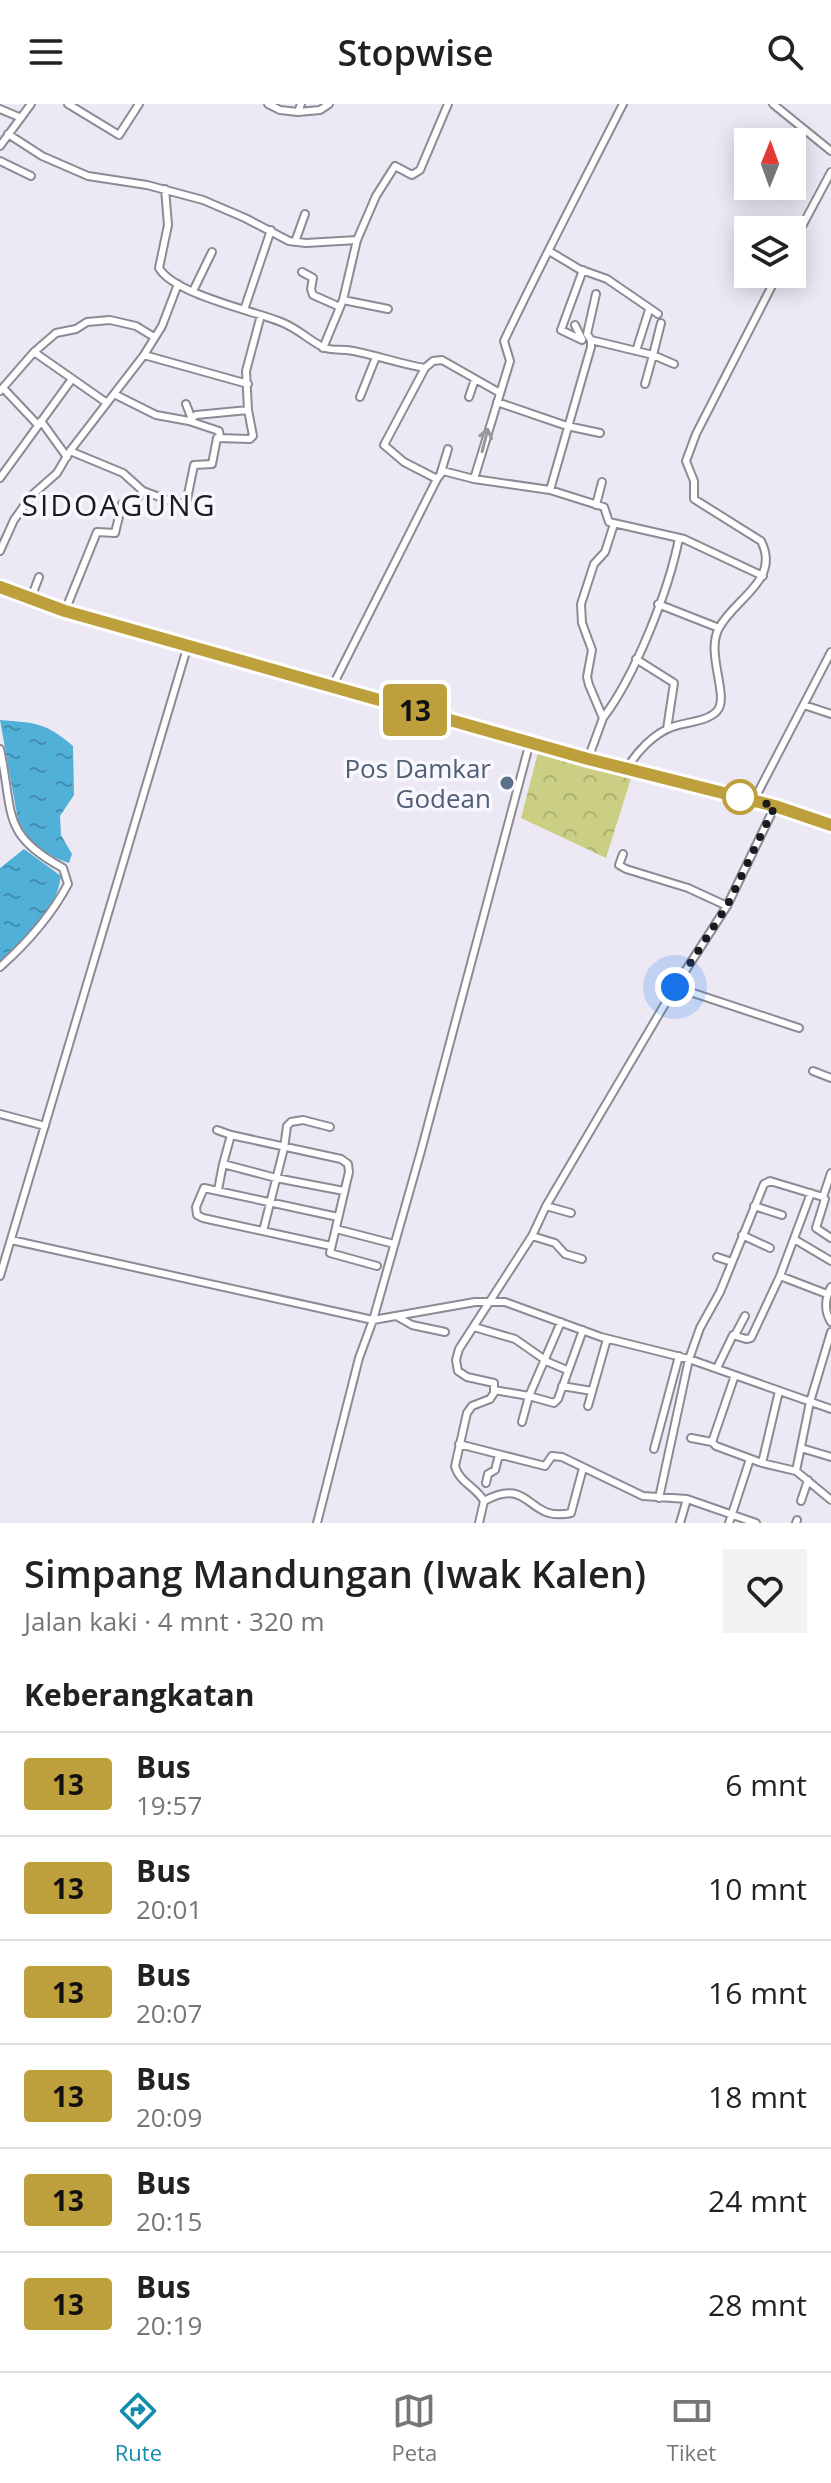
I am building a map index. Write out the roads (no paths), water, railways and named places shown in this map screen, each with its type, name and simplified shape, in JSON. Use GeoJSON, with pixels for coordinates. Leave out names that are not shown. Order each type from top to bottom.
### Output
{"type":"FeatureCollection","features":[{"type":"Feature","properties":{"kind":"main road"},"geometry":{"type":"LineString","coordinates":[[0,587],[65,611],[588,759],[754,800],[831,825]]}},
{"type":"Feature","properties":{"kind":"street"},"geometry":{"type":"LineString","coordinates":[[0,146],[31,104]]}},
{"type":"Feature","properties":{"kind":"street"},"geometry":{"type":"LineString","coordinates":[[68,104],[117,135],[139,104]]}},
{"type":"Feature","properties":{"kind":"street"},"geometry":{"type":"LineString","coordinates":[[268,104],[280,110],[298,112],[320,110],[329,104]]}},
{"type":"Feature","properties":{"kind":"street"},"geometry":{"type":"LineString","coordinates":[[298,112],[301,104]]}},
{"type":"Feature","properties":{"kind":"street"},"geometry":{"type":"LineString","coordinates":[[323,348],[341,303],[357,240],[376,196],[393,168],[397,166],[412,175],[420,170],[448,104]]}},
{"type":"Feature","properties":{"kind":"street"},"geometry":{"type":"LineString","coordinates":[[474,479],[510,361],[504,341],[563,217],[623,104]]}},
{"type":"Feature","properties":{"kind":"street"},"geometry":{"type":"LineString","coordinates":[[773,104],[831,151]]}},
{"type":"Feature","properties":{"kind":"street"},"geometry":{"type":"LineString","coordinates":[[0,109],[19,117]]}},
{"type":"Feature","properties":{"kind":"street"},"geometry":{"type":"LineString","coordinates":[[8,134],[42,156],[88,176],[165,189],[203,200],[295,242],[357,240]]}},
{"type":"Feature","properties":{"kind":"street"},"geometry":{"type":"LineString","coordinates":[[0,161],[31,176]]}},
{"type":"Feature","properties":{"kind":"street"},"geometry":{"type":"LineString","coordinates":[[806,219],[831,172]]}},
{"type":"Feature","properties":{"kind":"street"},"geometry":{"type":"LineString","coordinates":[[165,189],[168,225],[159,268],[162,273],[193,291],[301,331],[323,348],[425,368]]}},
{"type":"Feature","properties":{"kind":"street"},"geometry":{"type":"LineString","coordinates":[[295,242],[305,214]]}},
{"type":"Feature","properties":{"kind":"street"},"geometry":{"type":"LineString","coordinates":[[244,310],[271,230]]}},
{"type":"Feature","properties":{"kind":"street"},"geometry":{"type":"LineString","coordinates":[[549,251],[614,284],[658,314]]}},
{"type":"Feature","properties":{"kind":"street"},"geometry":{"type":"LineString","coordinates":[[193,291],[212,252]]}},
{"type":"Feature","properties":{"kind":"street"},"geometry":{"type":"LineString","coordinates":[[583,270],[561,330],[582,340],[653,355],[674,364]]}},
{"type":"Feature","properties":{"kind":"street"},"geometry":{"type":"LineString","coordinates":[[302,272],[313,278],[313,295],[341,303],[388,309]]}},
{"type":"Feature","properties":{"kind":"street"},"geometry":{"type":"LineString","coordinates":[[0,551],[14,520],[31,496],[57,473],[68,454],[144,355],[162,326],[178,284]]}},
{"type":"Feature","properties":{"kind":"street"},"geometry":{"type":"LineString","coordinates":[[627,768],[638,752],[667,729],[708,717],[721,705],[714,641],[719,628],[763,576],[767,561],[761,541],[694,499],[694,481],[686,463],[696,434],[771,288]]}},
{"type":"Feature","properties":{"kind":"street"},"geometry":{"type":"LineString","coordinates":[[592,341],[587,334],[596,294]]}},
{"type":"Feature","properties":{"kind":"street"},"geometry":{"type":"LineString","coordinates":[[636,351],[649,310]]}},
{"type":"Feature","properties":{"kind":"street"},"geometry":{"type":"LineString","coordinates":[[220,437],[250,439],[253,433],[246,371],[261,315]]}},
{"type":"Feature","properties":{"kind":"street"},"geometry":{"type":"LineString","coordinates":[[154,337],[136,326],[110,320],[95,320],[76,329],[56,333],[34,352],[2,390],[40,423],[68,454],[123,473],[143,491],[176,503],[186,504],[194,465],[212,464],[220,437],[219,431],[190,419]]}},
{"type":"Feature","properties":{"kind":"street"},"geometry":{"type":"LineString","coordinates":[[645,384],[661,323]]}},
{"type":"Feature","properties":{"kind":"street"},"geometry":{"type":"LineString","coordinates":[[575,325],[582,340]]}},
{"type":"Feature","properties":{"kind":"street"},"geometry":{"type":"LineString","coordinates":[[550,490],[592,341]]}},
{"type":"Feature","properties":{"kind":"street"},"geometry":{"type":"LineString","coordinates":[[34,352],[107,403]]}},
{"type":"Feature","properties":{"kind":"street"},"geometry":{"type":"LineString","coordinates":[[144,355],[248,384]]}},
{"type":"Feature","properties":{"kind":"street"},"geometry":{"type":"LineString","coordinates":[[360,397],[376,357]]}},
{"type":"Feature","properties":{"kind":"street"},"geometry":{"type":"LineString","coordinates":[[500,393],[442,360],[433,361],[425,368],[384,445],[404,462],[439,475],[550,490],[596,505],[604,508],[607,520],[614,524],[679,538],[763,576]]}},
{"type":"Feature","properties":{"kind":"street"},"geometry":{"type":"LineString","coordinates":[[0,478],[72,379]]}},
{"type":"Feature","properties":{"kind":"street"},"geometry":{"type":"LineString","coordinates":[[469,397],[475,379]]}},
{"type":"Feature","properties":{"kind":"street"},"geometry":{"type":"LineString","coordinates":[[114,394],[156,415],[190,419],[248,410]]}},
{"type":"Feature","properties":{"kind":"street"},"geometry":{"type":"LineString","coordinates":[[497,402],[567,426],[600,433]]}},
{"type":"Feature","properties":{"kind":"street"},"geometry":{"type":"LineString","coordinates":[[186,404],[190,419]]}},
{"type":"Feature","properties":{"kind":"street"},"geometry":{"type":"LineString","coordinates":[[332,687],[439,475],[448,449]]}},
{"type":"Feature","properties":{"kind":"street"},"geometry":{"type":"LineString","coordinates":[[596,505],[602,482]]}},
{"type":"Feature","properties":{"kind":"street"},"geometry":{"type":"LineString","coordinates":[[65,611],[97,532],[115,533],[122,504],[134,503],[143,491]]}},
{"type":"Feature","properties":{"kind":"street"},"geometry":{"type":"LineString","coordinates":[[603,718],[587,677],[592,650],[582,623],[581,604],[594,564],[605,552],[614,524]]}},
{"type":"Feature","properties":{"kind":"street"},"geometry":{"type":"LineString","coordinates":[[588,759],[603,718],[627,680],[671,576],[679,538]]}},
{"type":"Feature","properties":{"kind":"street"},"geometry":{"type":"LineString","coordinates":[[31,598],[39,577]]}},
{"type":"Feature","properties":{"kind":"street"},"geometry":{"type":"LineString","coordinates":[[658,604],[719,628]]}},
{"type":"Feature","properties":{"kind":"street"},"geometry":{"type":"LineString","coordinates":[[0,1276],[188,645]]}},
{"type":"Feature","properties":{"kind":"street"},"geometry":{"type":"LineString","coordinates":[[754,800],[831,652]]}},
{"type":"Feature","properties":{"kind":"street"},"geometry":{"type":"LineString","coordinates":[[636,659],[674,683],[667,729]]}},
{"type":"Feature","properties":{"kind":"street"},"geometry":{"type":"LineString","coordinates":[[804,705],[831,714]]}},
{"type":"Feature","properties":{"kind":"street"},"geometry":{"type":"LineString","coordinates":[[317,1523],[359,1358],[373,1320],[530,742]]}},
{"type":"Feature","properties":{"kind":"street"},"geometry":{"type":"LineString","coordinates":[[0,749],[13,828],[45,859],[63,868],[68,884],[49,915],[0,967]]}},
{"type":"Feature","properties":{"kind":"street"},"geometry":{"type":"LineString","coordinates":[[479,1523],[484,1501],[457,1474],[455,1466],[467,1413],[472,1406],[490,1399],[494,1383],[467,1377],[458,1371],[456,1360],[459,1349],[532,1236],[546,1206],[675,987],[727,906],[775,806]]}},
{"type":"Feature","properties":{"kind":"street"},"geometry":{"type":"LineString","coordinates":[[623,854],[619,865],[626,869],[688,888],[727,906]]}},
{"type":"Feature","properties":{"kind":"street"},"geometry":{"type":"LineString","coordinates":[[675,987],[799,1028]]}},
{"type":"Feature","properties":{"kind":"street"},"geometry":{"type":"LineString","coordinates":[[813,1071],[831,1078]]}},
{"type":"Feature","properties":{"kind":"street"},"geometry":{"type":"LineString","coordinates":[[0,1114],[45,1126]]}},
{"type":"Feature","properties":{"kind":"street"},"geometry":{"type":"LineString","coordinates":[[263,1231],[287,1126],[303,1120],[330,1127]]}},
{"type":"Feature","properties":{"kind":"street"},"geometry":{"type":"LineString","coordinates":[[217,1130],[341,1159],[348,1164],[349,1172],[330,1253],[377,1266]]}},
{"type":"Feature","properties":{"kind":"street"},"geometry":{"type":"LineString","coordinates":[[218,1190],[231,1135]]}},
{"type":"Feature","properties":{"kind":"street"},"geometry":{"type":"LineString","coordinates":[[223,1164],[344,1191]]}},
{"type":"Feature","properties":{"kind":"street"},"geometry":{"type":"LineString","coordinates":[[831,1173],[816,1228],[831,1238]]}},
{"type":"Feature","properties":{"kind":"street"},"geometry":{"type":"LineString","coordinates":[[659,1498],[689,1359],[764,1184],[770,1181],[823,1197]]}},
{"type":"Feature","properties":{"kind":"street"},"geometry":{"type":"LineString","coordinates":[[331,1246],[197,1215],[196,1207],[204,1188],[338,1217]]}},
{"type":"Feature","properties":{"kind":"street"},"geometry":{"type":"LineString","coordinates":[[735,1335],[751,1338],[780,1276],[811,1193]]}},
{"type":"Feature","properties":{"kind":"street"},"geometry":{"type":"LineString","coordinates":[[546,1206],[571,1213]]}},
{"type":"Feature","properties":{"kind":"street"},"geometry":{"type":"LineString","coordinates":[[754,1206],[782,1215]]}},
{"type":"Feature","properties":{"kind":"street"},"geometry":{"type":"LineString","coordinates":[[336,1229],[394,1244]]}},
{"type":"Feature","properties":{"kind":"street"},"geometry":{"type":"LineString","coordinates":[[742,1235],[770,1248]]}},
{"type":"Feature","properties":{"kind":"street"},"geometry":{"type":"LineString","coordinates":[[532,1236],[555,1243],[565,1254],[582,1259]]}},
{"type":"Feature","properties":{"kind":"street"},"geometry":{"type":"LineString","coordinates":[[794,1239],[831,1261]]}},
{"type":"Feature","properties":{"kind":"street"},"geometry":{"type":"LineString","coordinates":[[11,1240],[373,1320],[492,1301],[505,1302],[607,1339],[717,1368],[831,1409]]}},
{"type":"Feature","properties":{"kind":"street"},"geometry":{"type":"LineString","coordinates":[[717,1257],[732,1262]]}},
{"type":"Feature","properties":{"kind":"street"},"geometry":{"type":"LineString","coordinates":[[780,1276],[829,1290],[827,1315],[831,1322]]}},
{"type":"Feature","properties":{"kind":"street"},"geometry":{"type":"LineString","coordinates":[[717,1368],[745,1316]]}},
{"type":"Feature","properties":{"kind":"street"},"geometry":{"type":"LineString","coordinates":[[398,1317],[412,1325],[445,1332]]}},
{"type":"Feature","properties":{"kind":"street"},"geometry":{"type":"LineString","coordinates":[[522,1422],[529,1396],[561,1322]]}},
{"type":"Feature","properties":{"kind":"street"},"geometry":{"type":"LineString","coordinates":[[474,1327],[515,1339],[544,1360],[567,1370]]}},
{"type":"Feature","properties":{"kind":"street"},"geometry":{"type":"LineString","coordinates":[[494,1390],[554,1403],[583,1330]]}},
{"type":"Feature","properties":{"kind":"street"},"geometry":{"type":"LineString","coordinates":[[796,1471],[810,1402],[831,1332]]}},
{"type":"Feature","properties":{"kind":"street"},"geometry":{"type":"LineString","coordinates":[[588,1406],[607,1339]]}},
{"type":"Feature","properties":{"kind":"street"},"geometry":{"type":"LineString","coordinates":[[654,1449],[679,1356]]}},
{"type":"Feature","properties":{"kind":"street"},"geometry":{"type":"LineString","coordinates":[[712,1442],[735,1375]]}},
{"type":"Feature","properties":{"kind":"street"},"geometry":{"type":"LineString","coordinates":[[562,1386],[592,1391]]}},
{"type":"Feature","properties":{"kind":"street"},"geometry":{"type":"LineString","coordinates":[[762,1463],[779,1391]]}},
{"type":"Feature","properties":{"kind":"street"},"geometry":{"type":"LineString","coordinates":[[691,1438],[712,1442],[762,1463],[796,1471],[831,1500]]}},
{"type":"Feature","properties":{"kind":"street"},"geometry":{"type":"LineString","coordinates":[[459,1444],[545,1466],[551,1457],[556,1456],[643,1496],[687,1499],[756,1523]]}},
{"type":"Feature","properties":{"kind":"street"},"geometry":{"type":"LineString","coordinates":[[801,1448],[831,1457]]}},
{"type":"Feature","properties":{"kind":"street"},"geometry":{"type":"LineString","coordinates":[[486,1483],[488,1474],[495,1470],[499,1455]]}},
{"type":"Feature","properties":{"kind":"street"},"geometry":{"type":"LineString","coordinates":[[729,1523],[750,1459]]}},
{"type":"Feature","properties":{"kind":"street"},"geometry":{"type":"LineString","coordinates":[[484,1501],[509,1492],[520,1495],[532,1508],[553,1520],[571,1513],[583,1468]]}},
{"type":"Feature","properties":{"kind":"street"},"geometry":{"type":"LineString","coordinates":[[801,1501],[808,1480]]}},
{"type":"Feature","properties":{"kind":"street"},"geometry":{"type":"LineString","coordinates":[[680,1523],[687,1499]]}},
{"type":"Feature","properties":{"kind":"water"},"geometry":{"type":"Polygon","coordinates":[[[0,720],[40,725],[73,746],[74,795],[60,816],[61,835],[72,854],[69,863],[40,849],[19,826],[0,720]]]}},
{"type":"Feature","properties":{"kind":"water"},"geometry":{"type":"Polygon","coordinates":[[[24,849],[61,876],[46,913],[0,961],[0,868],[24,849]]]}},
{"type":"Feature","properties":{"kind":"place","name":"Pos Damkar Godean"},"geometry":{"type":"Point","coordinates":[507,783]}},
{"type":"Feature","properties":{"kind":"district","name":"SIDOAGUNG"},"geometry":{"type":"Point","coordinates":[119,504]}}]}
